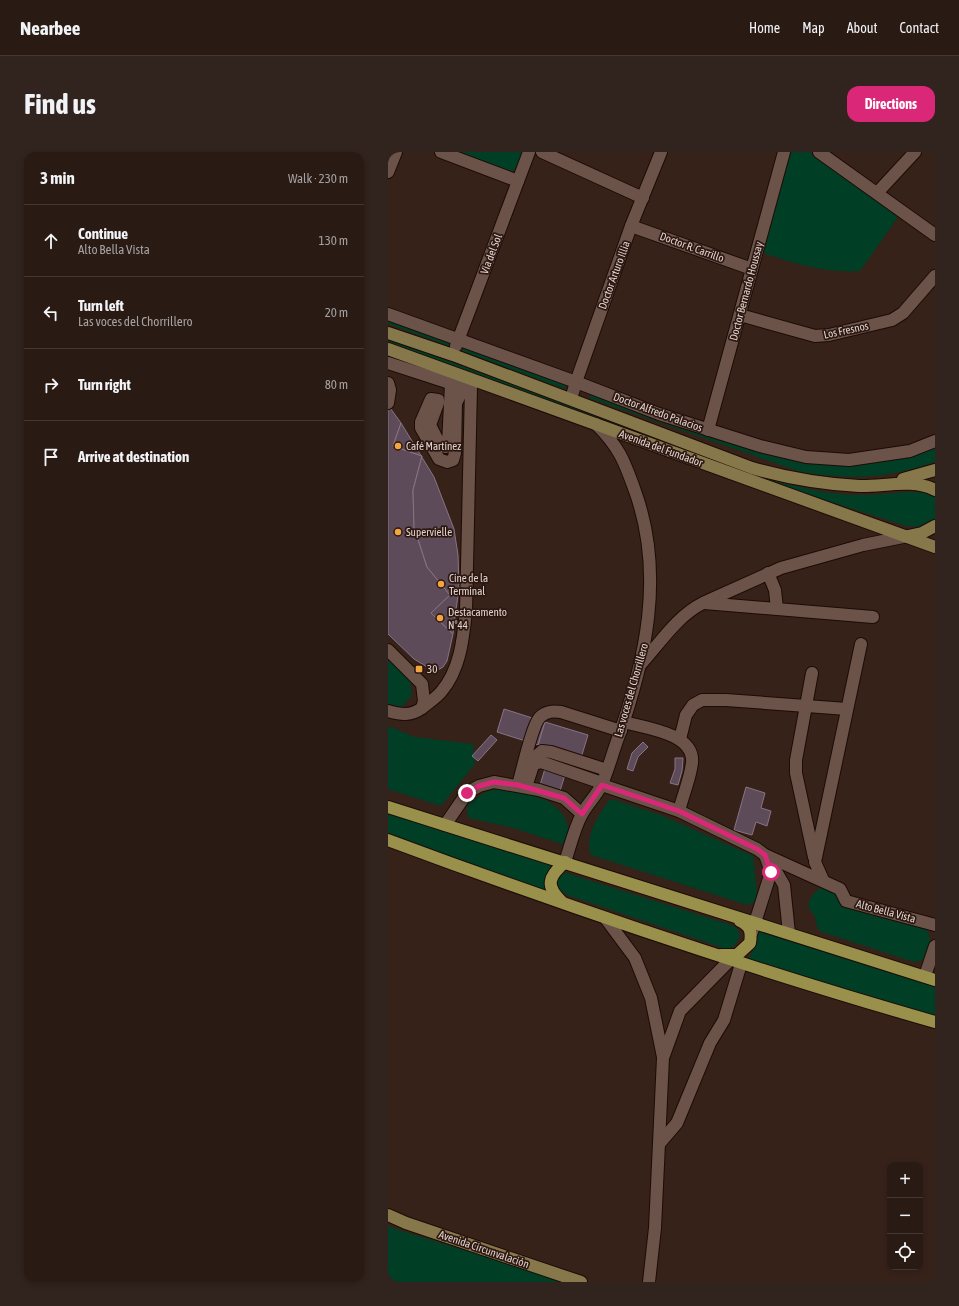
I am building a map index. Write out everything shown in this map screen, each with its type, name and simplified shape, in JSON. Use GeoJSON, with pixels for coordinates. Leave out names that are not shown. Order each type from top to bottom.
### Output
{"type":"FeatureCollection","features":[{"type":"Feature","properties":{"kind":"highway"},"geometry":{"type":"LineString","coordinates":[[388,806],[930,978]]}},
{"type":"Feature","properties":{"kind":"highway"},"geometry":{"type":"LineString","coordinates":[[388,840],[606,919],[701,951],[935,1022]]}},
{"type":"Feature","properties":{"kind":"highway"},"geometry":{"type":"LineString","coordinates":[[388,843],[439,859]]}},
{"type":"Feature","properties":{"kind":"highway"},"geometry":{"type":"LineString","coordinates":[[565,862],[555,870],[551,884],[552,892],[565,904]]}},
{"type":"Feature","properties":{"kind":"highway"},"geometry":{"type":"LineString","coordinates":[[701,951],[723,955],[736,955],[750,943],[751,936],[748,925],[724,913]]}},
{"type":"Feature","properties":{"kind":"main road","name":"Avenida del Fundador"},"geometry":{"type":"LineString","coordinates":[[388,333],[453,355],[752,468],[798,479],[860,486]]}},
{"type":"Feature","properties":{"kind":"main road","name":"Avenida del Fundador"},"geometry":{"type":"LineString","coordinates":[[388,348],[935,547]]}},
{"type":"Feature","properties":{"kind":"main road"},"geometry":{"type":"LineString","coordinates":[[860,486],[912,478],[935,470]]}},
{"type":"Feature","properties":{"kind":"main road"},"geometry":{"type":"LineString","coordinates":[[860,486],[919,484],[935,490]]}},
{"type":"Feature","properties":{"kind":"main road"},"geometry":{"type":"LineString","coordinates":[[908,536],[922,533],[935,526]]}},
{"type":"Feature","properties":{"kind":"main road","name":"Avenida Circunvalación"},"geometry":{"type":"LineString","coordinates":[[388,1215],[406,1223],[581,1282]]}},
{"type":"Feature","properties":{"kind":"street"},"geometry":{"type":"LineString","coordinates":[[388,172],[396,152]]}},
{"type":"Feature","properties":{"kind":"street"},"geometry":{"type":"LineString","coordinates":[[441,152],[518,181]]}},
{"type":"Feature","properties":{"kind":"street","name":"Via del Sol"},"geometry":{"type":"LineString","coordinates":[[453,355],[529,152]]}},
{"type":"Feature","properties":{"kind":"street"},"geometry":{"type":"LineString","coordinates":[[542,152],[643,198]]}},
{"type":"Feature","properties":{"kind":"street","name":"Doctor Arturo Illia"},"geometry":{"type":"LineString","coordinates":[[571,399],[631,226],[661,152]]}},
{"type":"Feature","properties":{"kind":"street","name":"Doctor Bernardo Houssay"},"geometry":{"type":"LineString","coordinates":[[708,430],[784,152]]}},
{"type":"Feature","properties":{"kind":"street"},"geometry":{"type":"LineString","coordinates":[[819,152],[935,235]]}},
{"type":"Feature","properties":{"kind":"street"},"geometry":{"type":"LineString","coordinates":[[877,194],[915,152]]}},
{"type":"Feature","properties":{"kind":"street","name":"Doctor R. Carrillo"},"geometry":{"type":"LineString","coordinates":[[631,226],[752,269]]}},
{"type":"Feature","properties":{"kind":"street","name":"Los Fresnos"},"geometry":{"type":"LineString","coordinates":[[740,315],[815,336],[829,335],[892,320],[903,313],[935,276]]}},
{"type":"Feature","properties":{"kind":"street","name":"Doctor Alfredo Palacios"},"geometry":{"type":"LineString","coordinates":[[388,314],[576,382],[659,414],[760,446],[806,457],[849,460],[910,451],[935,441]]}},
{"type":"Feature","properties":{"kind":"street"},"geometry":{"type":"LineString","coordinates":[[388,363],[451,384],[468,387],[500,389]]}},
{"type":"Feature","properties":{"kind":"street"},"geometry":{"type":"LineString","coordinates":[[388,383],[390,390],[388,403]]}},
{"type":"Feature","properties":{"kind":"street"},"geometry":{"type":"LineString","coordinates":[[451,384],[448,444],[446,447],[440,445],[430,425],[438,400],[431,399],[421,422],[421,428],[438,459],[443,461],[453,460],[455,453],[456,403],[468,387]]}},
{"type":"Feature","properties":{"kind":"street"},"geometry":{"type":"LineString","coordinates":[[388,711],[403,714],[414,714],[440,693],[452,677],[459,658],[466,611],[468,387]]}},
{"type":"Feature","properties":{"kind":"street","name":"Las voces del Chorrillero"},"geometry":{"type":"LineString","coordinates":[[565,862],[582,814],[604,779],[622,726],[640,665],[646,636],[651,587],[650,550],[642,510],[624,460],[613,441],[596,424]]}},
{"type":"Feature","properties":{"kind":"street"},"geometry":{"type":"LineString","coordinates":[[640,665],[678,621],[694,607],[702,603],[768,573],[863,545],[908,536]]}},
{"type":"Feature","properties":{"kind":"street"},"geometry":{"type":"LineString","coordinates":[[768,573],[775,590],[777,609]]}},
{"type":"Feature","properties":{"kind":"street"},"geometry":{"type":"LineString","coordinates":[[702,603],[873,617]]}},
{"type":"Feature","properties":{"kind":"street"},"geometry":{"type":"LineString","coordinates":[[815,862],[861,644]]}},
{"type":"Feature","properties":{"kind":"street"},"geometry":{"type":"LineString","coordinates":[[388,650],[422,684],[424,697],[422,708]]}},
{"type":"Feature","properties":{"kind":"street"},"geometry":{"type":"LineString","coordinates":[[812,673],[796,760],[796,773],[815,862],[823,880]]}},
{"type":"Feature","properties":{"kind":"street"},"geometry":{"type":"LineString","coordinates":[[680,739],[686,715],[693,705],[702,700],[847,709]]}},
{"type":"Feature","properties":{"kind":"street"},"geometry":{"type":"LineString","coordinates":[[522,786],[536,722],[545,714],[552,711],[561,712],[680,739],[691,753],[692,762],[679,811]]}},
{"type":"Feature","properties":{"kind":"street","name":"Alto Bella Vista"},"geometry":{"type":"LineString","coordinates":[[522,786],[538,753],[546,751],[604,779],[679,811],[757,849],[765,855],[823,880],[840,889],[846,901],[935,925]]}},
{"type":"Feature","properties":{"kind":"street"},"geometry":{"type":"LineString","coordinates":[[445,825],[467,793],[479,786],[494,782],[522,786],[564,798],[582,814]]}},
{"type":"Feature","properties":{"kind":"street"},"geometry":{"type":"LineString","coordinates":[[751,936],[771,872],[765,855]]}},
{"type":"Feature","properties":{"kind":"street"},"geometry":{"type":"LineString","coordinates":[[765,855],[784,885],[788,933]]}},
{"type":"Feature","properties":{"kind":"street"},"geometry":{"type":"LineString","coordinates":[[606,919],[635,958],[651,998],[663,1058],[654,1228],[649,1282]]}},
{"type":"Feature","properties":{"kind":"street"},"geometry":{"type":"LineString","coordinates":[[930,978],[935,946]]}},
{"type":"Feature","properties":{"kind":"street"},"geometry":{"type":"LineString","coordinates":[[663,1058],[680,1011],[735,962]]}},
{"type":"Feature","properties":{"kind":"street"},"geometry":{"type":"LineString","coordinates":[[658,1144],[677,1123],[710,1043],[724,1020],[735,962]]}},
{"type":"Feature","properties":{"kind":"green space"},"geometry":{"type":"Polygon","coordinates":[[[456,152],[524,152],[517,169],[510,172],[456,152]]]}},
{"type":"Feature","properties":{"kind":"green space"},"geometry":{"type":"Polygon","coordinates":[[[789,152],[809,152],[898,217],[860,271],[834,271],[811,267],[763,253],[789,152]]]}},
{"type":"Feature","properties":{"kind":"green space"},"geometry":{"type":"Polygon","coordinates":[[[388,318],[452,341],[449,346],[388,324],[388,318]]]}},
{"type":"Feature","properties":{"kind":"green space"},"geometry":{"type":"Polygon","coordinates":[[[388,339],[778,482],[818,491],[849,495],[917,492],[935,495],[935,522],[921,527],[906,526],[778,485],[388,342],[388,339]]]}},
{"type":"Feature","properties":{"kind":"green space"},"geometry":{"type":"Polygon","coordinates":[[[464,346],[567,383],[565,389],[462,351],[464,346]]]}},
{"type":"Feature","properties":{"kind":"green space"},"geometry":{"type":"Polygon","coordinates":[[[591,393],[803,462],[935,445],[935,462],[917,468],[885,475],[853,477],[819,475],[801,472],[589,398],[591,393]]]}},
{"type":"Feature","properties":{"kind":"green space"},"geometry":{"type":"Polygon","coordinates":[[[388,660],[410,680],[412,695],[402,707],[388,704],[388,660]]]}},
{"type":"Feature","properties":{"kind":"green space"},"geometry":{"type":"Polygon","coordinates":[[[388,726],[415,737],[473,744],[475,764],[441,806],[388,789],[388,726]]]}},
{"type":"Feature","properties":{"kind":"green space"},"geometry":{"type":"Polygon","coordinates":[[[499,788],[538,797],[555,806],[566,821],[568,827],[568,836],[565,845],[513,828],[469,818],[467,806],[474,799],[482,794],[499,788]]]}},
{"type":"Feature","properties":{"kind":"green space"},"geometry":{"type":"Polygon","coordinates":[[[609,800],[615,800],[663,816],[753,856],[758,901],[747,905],[591,855],[589,840],[591,833],[597,819],[609,800]]]}},
{"type":"Feature","properties":{"kind":"green space"},"geometry":{"type":"Polygon","coordinates":[[[388,813],[553,864],[545,879],[547,892],[388,833],[388,813]]]}},
{"type":"Feature","properties":{"kind":"green space"},"geometry":{"type":"Polygon","coordinates":[[[563,872],[731,925],[737,928],[740,937],[733,947],[726,949],[567,895],[556,886],[558,876],[563,872]]]}},
{"type":"Feature","properties":{"kind":"green space"},"geometry":{"type":"Polygon","coordinates":[[[824,886],[925,928],[931,944],[928,954],[920,961],[914,962],[819,931],[815,920],[816,918],[810,910],[809,903],[812,896],[824,886]]]}},
{"type":"Feature","properties":{"kind":"green space"},"geometry":{"type":"Polygon","coordinates":[[[757,928],[935,985],[935,1017],[745,961],[756,946],[757,928]]]}},
{"type":"Feature","properties":{"kind":"green space"},"geometry":{"type":"Polygon","coordinates":[[[388,1226],[567,1282],[393,1282],[388,1280],[388,1226]]]}},
{"type":"Feature","properties":{"kind":"building"},"geometry":{"type":"Polygon","coordinates":[[[388,405],[401,423],[393,446],[422,456],[413,490],[414,527],[427,567],[450,595],[431,613],[453,634],[447,661],[443,667],[438,670],[432,670],[414,659],[388,634],[388,405]]]}},
{"type":"Feature","properties":{"kind":"building"},"geometry":{"type":"Polygon","coordinates":[[[401,423],[421,456],[393,446],[401,423]]]}},
{"type":"Feature","properties":{"kind":"building"},"geometry":{"type":"Polygon","coordinates":[[[422,457],[434,477],[454,529],[458,555],[459,587],[453,634],[431,613],[450,595],[427,567],[414,527],[413,490],[422,457]]]}},
{"type":"Feature","properties":{"kind":"building"},"geometry":{"type":"Polygon","coordinates":[[[504,709],[545,722],[538,745],[497,732],[504,709]]]}},
{"type":"Feature","properties":{"kind":"building"},"geometry":{"type":"Polygon","coordinates":[[[545,722],[588,735],[581,758],[538,745],[545,722]]]}},
{"type":"Feature","properties":{"kind":"building"},"geometry":{"type":"Polygon","coordinates":[[[491,735],[497,740],[478,761],[472,756],[491,735]]]}},
{"type":"Feature","properties":{"kind":"building"},"geometry":{"type":"Polygon","coordinates":[[[643,742],[648,747],[638,757],[633,771],[627,769],[632,753],[643,742]]]}},
{"type":"Feature","properties":{"kind":"building"},"geometry":{"type":"Polygon","coordinates":[[[551,749],[571,755],[560,791],[540,785],[551,749]]]}},
{"type":"Feature","properties":{"kind":"building"},"geometry":{"type":"Polygon","coordinates":[[[675,758],[683,758],[682,771],[678,785],[670,783],[675,769],[675,758]]]}},
{"type":"Feature","properties":{"kind":"building"},"geometry":{"type":"Polygon","coordinates":[[[746,787],[765,793],[761,808],[771,811],[767,826],[756,822],[752,835],[734,830],[746,787]]]}},
{"type":"Feature","properties":{"kind":"place","name":"Café Martínez"},"geometry":{"type":"Point","coordinates":[398,446]}},
{"type":"Feature","properties":{"kind":"place","name":"Supervielle"},"geometry":{"type":"Point","coordinates":[398,532]}},
{"type":"Feature","properties":{"kind":"place","name":"Cine de la Terminal"},"geometry":{"type":"Point","coordinates":[441,584]}},
{"type":"Feature","properties":{"kind":"place","name":"Destacamento N°44"},"geometry":{"type":"Point","coordinates":[440,618]}},
{"type":"Feature","properties":{"kind":"place","name":"30"},"geometry":{"type":"Point","coordinates":[419,669]}},
{"type":"Feature","properties":{"kind":"route"},"geometry":{"type":"LineString","coordinates":[[467,793],[479,786],[494,782],[518,785],[564,798],[582,814],[602,785],[679,811],[757,849],[765,855],[771,872]]}}]}
